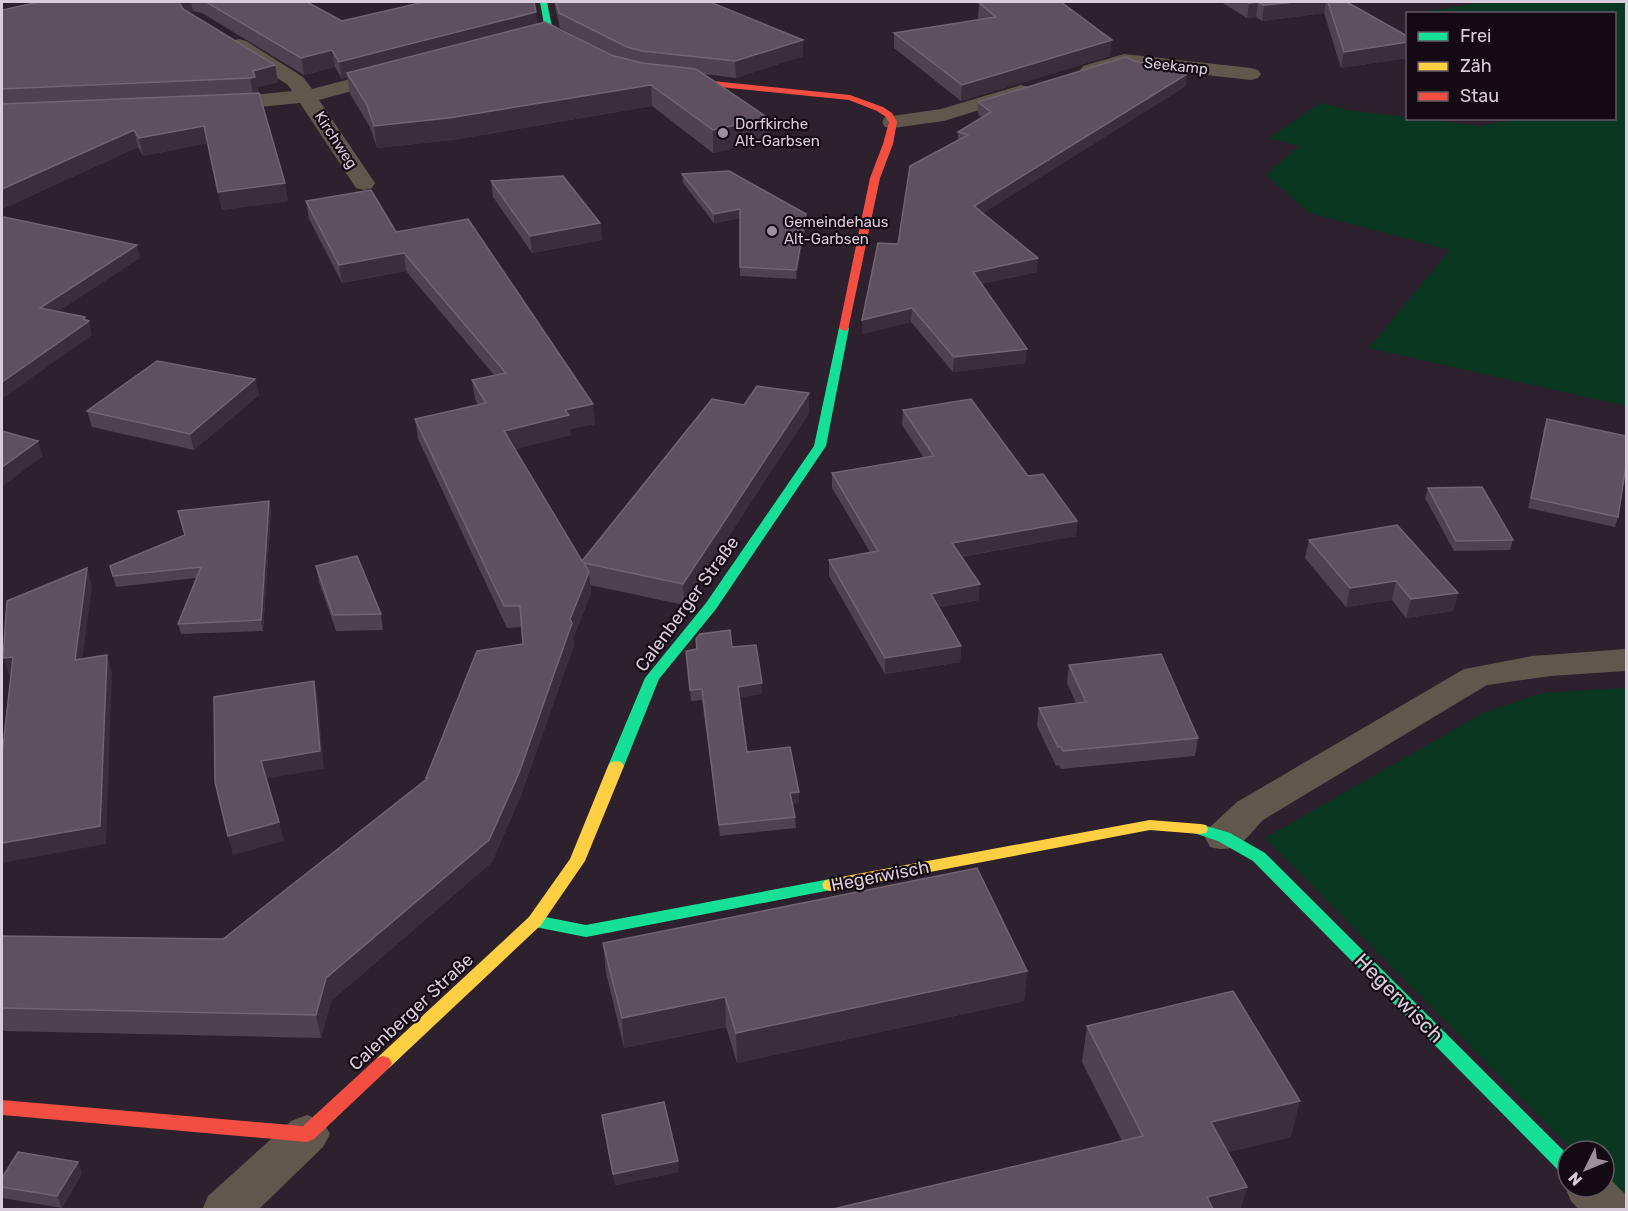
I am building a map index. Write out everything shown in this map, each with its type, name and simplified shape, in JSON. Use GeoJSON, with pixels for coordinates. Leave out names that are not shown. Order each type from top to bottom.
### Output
{"type":"FeatureCollection","features":[{"type":"Feature","properties":{"kind":"street"},"geometry":{"type":"LineString","coordinates":[[543,2],[549,33]]}},
{"type":"Feature","properties":{"kind":"street","name":"Kirchweg"},"geometry":{"type":"LineString","coordinates":[[218,33],[296,81],[364,183]]}},
{"type":"Feature","properties":{"kind":"street"},"geometry":{"type":"LineString","coordinates":[[526,39],[549,33],[596,58]]}},
{"type":"Feature","properties":{"kind":"street","name":"Seekamp"},"geometry":{"type":"LineString","coordinates":[[1068,77],[1124,60],[1251,74]]}},
{"type":"Feature","properties":{"kind":"street","name":"Kirchweg"},"geometry":{"type":"LineString","coordinates":[[198,106],[253,103],[308,96],[411,69]]}},
{"type":"Feature","properties":{"kind":"street"},"geometry":{"type":"LineString","coordinates":[[655,78],[850,98],[880,109],[889,115],[893,122],[944,114],[1045,84]]}},
{"type":"Feature","properties":{"kind":"street","name":"Calenberger Straße"},"geometry":{"type":"LineString","coordinates":[[307,1134],[535,921],[577,861],[652,678],[711,606],[820,446],[875,178],[888,144],[893,122]]}},
{"type":"Feature","properties":{"kind":"street"},"geometry":{"type":"LineString","coordinates":[[1224,837],[1250,811],[1476,677],[1505,670],[1626,660]]}},
{"type":"Feature","properties":{"kind":"street","name":"Hegerwisch"},"geometry":{"type":"LineString","coordinates":[[535,921],[586,931],[1150,825],[1194,826],[1224,837],[1259,857],[1556,1155]]}},
{"type":"Feature","properties":{"kind":"street"},"geometry":{"type":"LineString","coordinates":[[2,1108],[307,1134]]}},
{"type":"Feature","properties":{"kind":"street"},"geometry":{"type":"LineString","coordinates":[[225,1209],[307,1134]]}},
{"type":"Feature","properties":{"kind":"green space"},"geometry":{"type":"Polygon","coordinates":[[[1482,2],[1626,2],[1626,406],[1369,348],[1450,250],[1310,213],[1266,175],[1299,146],[1269,138],[1321,103],[1348,110],[1406,117],[1406,120],[1430,120],[1480,126],[1513,120],[1616,120],[1616,12],[1425,12],[1482,2]]]}},
{"type":"Feature","properties":{"kind":"green space"},"geometry":{"type":"Polygon","coordinates":[[[1626,688],[1626,1206],[1616,1196],[1616,1139],[1561,1139],[1265,838],[1483,713],[1542,693],[1626,688]]]}},
{"type":"Feature","properties":{"kind":"building"},"geometry":{"type":"Polygon","coordinates":[[[39,2],[179,2],[183,9],[275,65],[253,71],[255,77],[250,78],[2,89],[2,10],[39,2]]]}},
{"type":"Feature","properties":{"kind":"building"},"geometry":{"type":"Polygon","coordinates":[[[206,2],[307,2],[342,21],[424,2],[534,2],[536,12],[339,62],[332,50],[301,58],[206,2]]]}},
{"type":"Feature","properties":{"kind":"building"},"geometry":{"type":"Polygon","coordinates":[[[556,2],[710,2],[803,40],[735,61],[642,51],[627,47],[559,13],[556,2]]]}},
{"type":"Feature","properties":{"kind":"building"},"geometry":{"type":"Polygon","coordinates":[[[1061,2],[1112,40],[962,85],[894,33],[996,17],[979,3],[1061,2]]]}},
{"type":"Feature","properties":{"kind":"building"},"geometry":{"type":"Polygon","coordinates":[[[1258,2],[1295,2],[1264,5],[1258,2]]]}},
{"type":"Feature","properties":{"kind":"building"},"geometry":{"type":"Polygon","coordinates":[[[1328,2],[1347,2],[1406,35],[1406,42],[1344,52],[1328,2]]]}},
{"type":"Feature","properties":{"kind":"building"},"geometry":{"type":"Polygon","coordinates":[[[545,22],[611,55],[642,63],[696,69],[768,118],[713,130],[651,85],[449,118],[374,126],[367,105],[347,73],[545,22]]]}},
{"type":"Feature","properties":{"kind":"building"},"geometry":{"type":"Polygon","coordinates":[[[1126,57],[1187,74],[974,206],[1038,258],[973,272],[1027,349],[954,357],[912,308],[862,320],[878,243],[898,244],[910,166],[968,135],[958,132],[991,112],[978,102],[1126,57]]]}},
{"type":"Feature","properties":{"kind":"building"},"geometry":{"type":"Polygon","coordinates":[[[259,93],[285,183],[218,192],[204,126],[139,138],[134,130],[2,189],[2,104],[259,93]]]}},
{"type":"Feature","properties":{"kind":"building","name":"Gemeindehaus Alt-Garbsen"},"geometry":{"type":"Polygon","coordinates":[[[729,171],[806,214],[796,270],[740,267],[740,209],[714,214],[682,174],[729,171]]]}},
{"type":"Feature","properties":{"kind":"building"},"geometry":{"type":"Polygon","coordinates":[[[563,176],[600,223],[530,236],[491,181],[563,176]]]}},
{"type":"Feature","properties":{"kind":"building"},"geometry":{"type":"Polygon","coordinates":[[[371,190],[396,232],[468,219],[593,404],[565,410],[569,415],[504,431],[582,561],[712,399],[744,405],[757,386],[809,393],[683,584],[584,563],[589,572],[570,619],[572,623],[519,773],[489,840],[326,978],[316,1015],[2,1008],[2,936],[223,939],[428,778],[426,778],[477,651],[523,644],[520,606],[504,606],[415,419],[486,403],[472,380],[506,373],[404,253],[339,265],[306,201],[371,190]]]}},
{"type":"Feature","properties":{"kind":"building"},"geometry":{"type":"Polygon","coordinates":[[[4,217],[137,245],[40,308],[85,317],[83,319],[89,321],[2,382],[2,219],[4,217]]]}},
{"type":"Feature","properties":{"kind":"building"},"geometry":{"type":"Polygon","coordinates":[[[157,361],[255,379],[190,434],[87,411],[157,361]]]}},
{"type":"Feature","properties":{"kind":"building"},"geometry":{"type":"Polygon","coordinates":[[[971,399],[1028,476],[1043,474],[1077,521],[952,543],[980,584],[931,594],[961,646],[885,658],[829,560],[878,551],[832,473],[934,456],[903,410],[971,399]]]}},
{"type":"Feature","properties":{"kind":"building"},"geometry":{"type":"Polygon","coordinates":[[[1547,419],[1626,436],[1626,465],[1618,517],[1531,498],[1547,419]]]}},
{"type":"Feature","properties":{"kind":"building"},"geometry":{"type":"Polygon","coordinates":[[[2,431],[38,441],[2,467],[2,431]]]}},
{"type":"Feature","properties":{"kind":"building"},"geometry":{"type":"Polygon","coordinates":[[[1482,487],[1513,540],[1456,541],[1428,488],[1482,487]]]}},
{"type":"Feature","properties":{"kind":"building"},"geometry":{"type":"Polygon","coordinates":[[[269,501],[261,620],[178,624],[201,567],[113,576],[110,566],[185,535],[178,511],[269,501]]]}},
{"type":"Feature","properties":{"kind":"building"},"geometry":{"type":"Polygon","coordinates":[[[1397,525],[1458,593],[1411,599],[1396,581],[1350,588],[1309,540],[1397,525]]]}},
{"type":"Feature","properties":{"kind":"building"},"geometry":{"type":"Polygon","coordinates":[[[357,556],[381,614],[333,615],[316,566],[357,556]]]}},
{"type":"Feature","properties":{"kind":"building"},"geometry":{"type":"Polygon","coordinates":[[[87,568],[75,660],[107,655],[100,826],[2,843],[2,756],[13,657],[3,658],[7,601],[87,568]]]}},
{"type":"Feature","properties":{"kind":"building"},"geometry":{"type":"Polygon","coordinates":[[[730,630],[732,647],[756,645],[762,683],[738,687],[747,752],[790,747],[799,792],[790,793],[795,817],[719,825],[702,689],[690,690],[686,651],[697,649],[696,639],[700,634],[730,630]]]}},
{"type":"Feature","properties":{"kind":"building"},"geometry":{"type":"Polygon","coordinates":[[[1161,654],[1198,738],[1063,751],[1061,747],[1058,747],[1039,708],[1086,702],[1069,665],[1161,654]]]}},
{"type":"Feature","properties":{"kind":"building"},"geometry":{"type":"Polygon","coordinates":[[[314,681],[320,751],[261,761],[279,822],[228,836],[215,782],[214,697],[314,681]]]}},
{"type":"Feature","properties":{"kind":"building"},"geometry":{"type":"Polygon","coordinates":[[[977,868],[1027,971],[736,1033],[725,997],[622,1018],[603,943],[977,868]]]}},
{"type":"Feature","properties":{"kind":"building"},"geometry":{"type":"Polygon","coordinates":[[[1233,991],[1300,1101],[1211,1122],[1247,1187],[1207,1197],[1213,1209],[833,1209],[1143,1136],[1087,1026],[1233,991]]]}},
{"type":"Feature","properties":{"kind":"building"},"geometry":{"type":"Polygon","coordinates":[[[664,1102],[678,1161],[613,1174],[602,1115],[664,1102]]]}},
{"type":"Feature","properties":{"kind":"building"},"geometry":{"type":"Polygon","coordinates":[[[18,1152],[78,1162],[57,1196],[2,1187],[2,1178],[18,1152]]]}},
{"type":"Feature","properties":{"kind":"traffic: fast"},"geometry":{"type":"LineString","coordinates":[[543,2],[549,33],[580,49]]}},
{"type":"Feature","properties":{"kind":"traffic: fast"},"geometry":{"type":"LineString","coordinates":[[616,766],[652,678],[711,606],[820,446],[844,328]]}},
{"type":"Feature","properties":{"kind":"traffic: fast"},"geometry":{"type":"LineString","coordinates":[[1200,829],[1224,837],[1259,857],[1556,1155]]}},
{"type":"Feature","properties":{"kind":"traffic: fast"},"geometry":{"type":"LineString","coordinates":[[535,921],[586,931],[830,885]]}},
{"type":"Feature","properties":{"kind":"traffic: slow"},"geometry":{"type":"LineString","coordinates":[[383,1063],[535,921],[577,861],[616,766]]}},
{"type":"Feature","properties":{"kind":"traffic: slow"},"geometry":{"type":"LineString","coordinates":[[830,885],[1150,825],[1200,829]]}},
{"type":"Feature","properties":{"kind":"traffic: jam"},"geometry":{"type":"LineString","coordinates":[[674,80],[850,98],[880,109],[889,115],[893,122],[888,144],[875,178],[844,328]]}},
{"type":"Feature","properties":{"kind":"traffic: jam"},"geometry":{"type":"LineString","coordinates":[[2,1108],[307,1134],[383,1063]]}},
{"type":"Feature","properties":{"kind":"place","name":"Dorfkirche Alt-Garbsen"},"geometry":{"type":"Point","coordinates":[723,133]}},
{"type":"Feature","properties":{"kind":"place","name":"Gemeindehaus Alt-Garbsen"},"geometry":{"type":"Point","coordinates":[772,231]}}]}
